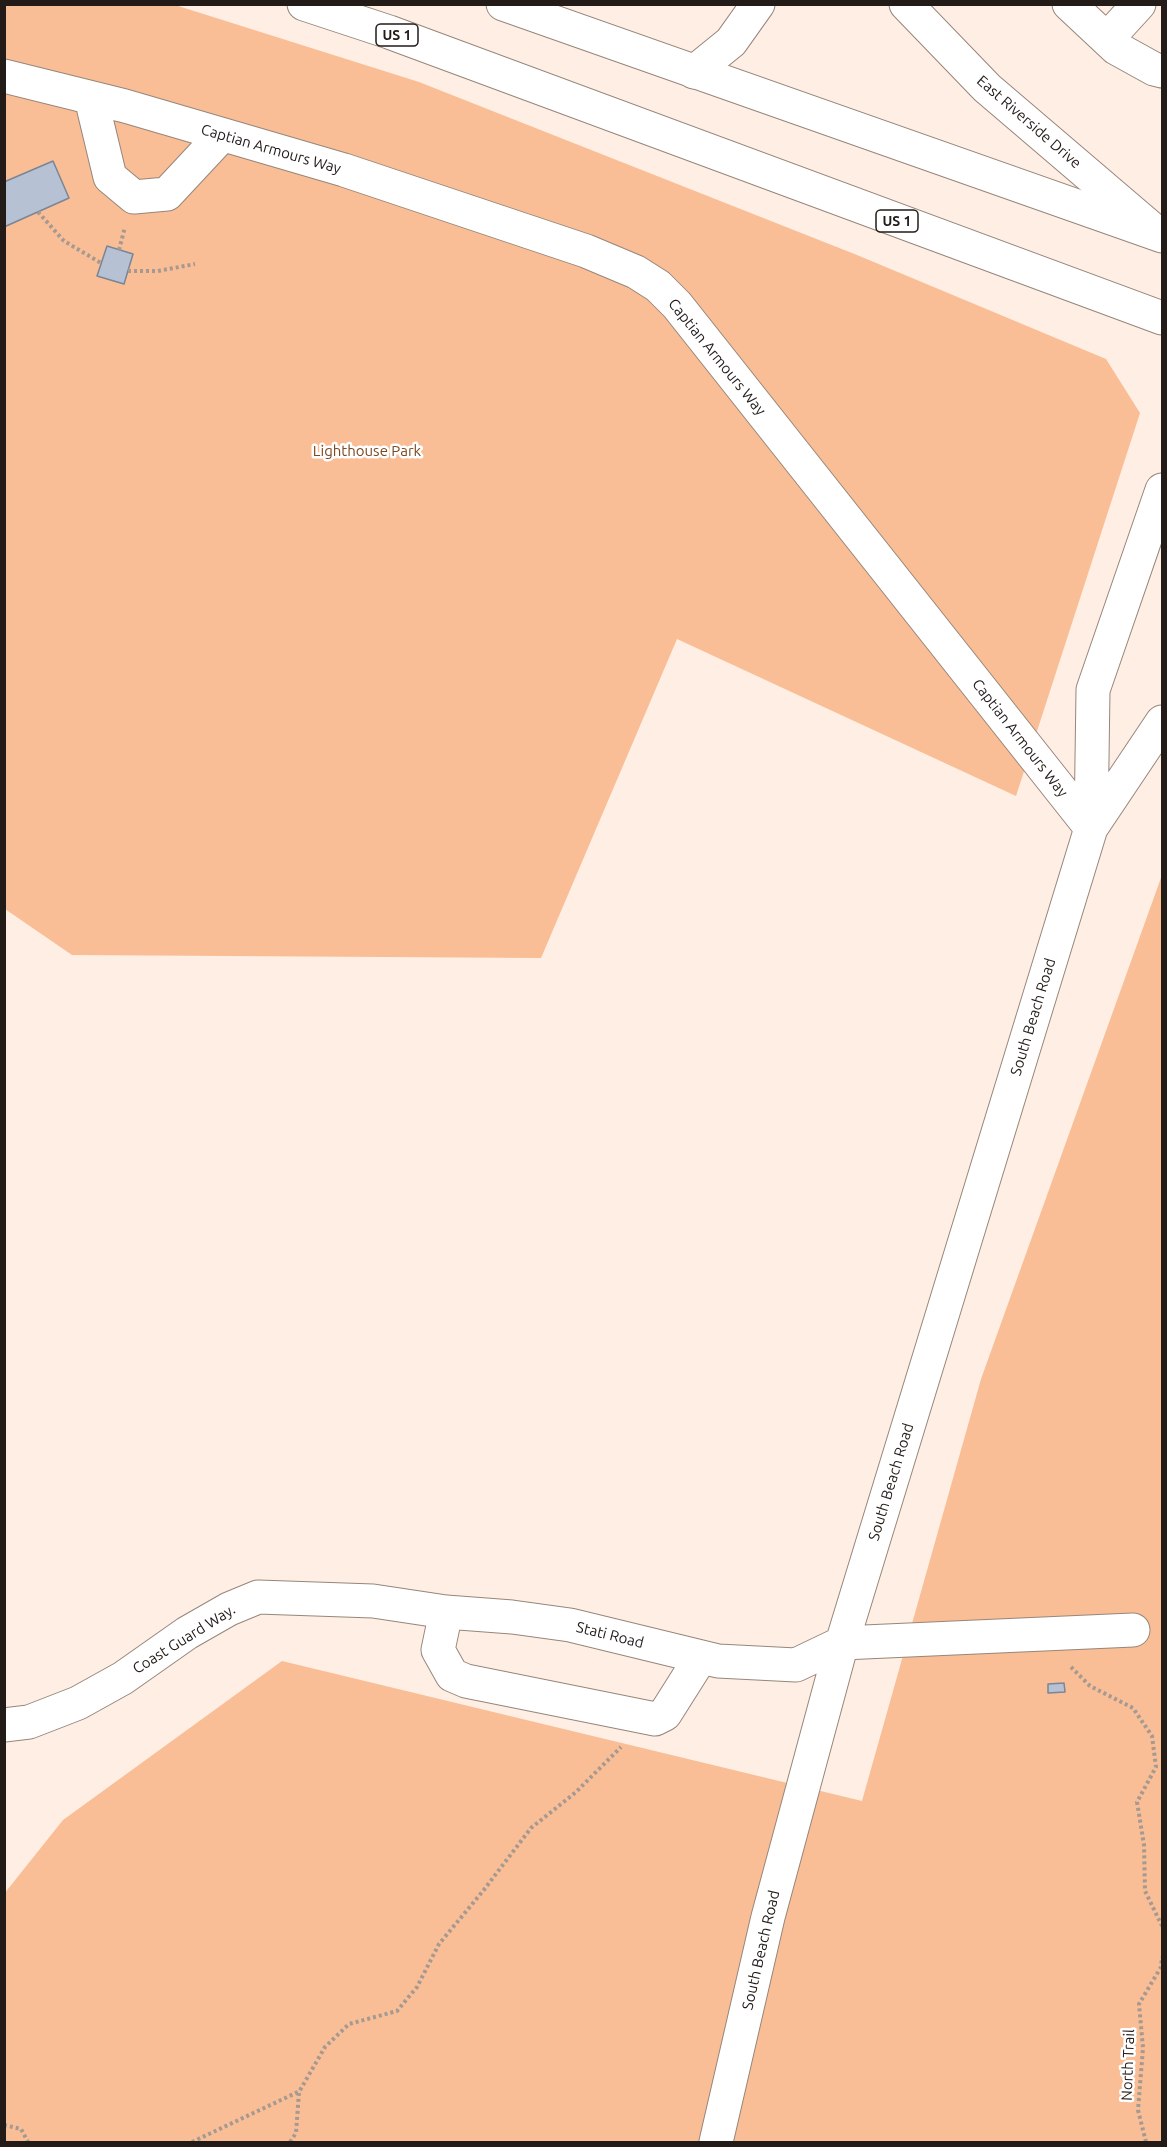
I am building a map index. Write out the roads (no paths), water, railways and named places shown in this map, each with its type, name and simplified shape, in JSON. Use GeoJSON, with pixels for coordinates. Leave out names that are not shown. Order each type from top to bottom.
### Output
{"type":"FeatureCollection","features":[{"type":"Feature","properties":{"kind":"street","name":"US 1"},"geometry":{"type":"LineString","coordinates":[[304,4],[389,32],[1162,318]]}},
{"type":"Feature","properties":{"kind":"street"},"geometry":{"type":"LineString","coordinates":[[503,4],[1160,235]]}},
{"type":"Feature","properties":{"kind":"street"},"geometry":{"type":"LineString","coordinates":[[694,72],[731,42],[758,4]]}},
{"type":"Feature","properties":{"kind":"street","name":"East Riverside Drive"},"geometry":{"type":"LineString","coordinates":[[906,4],[987,88],[1160,235]]}},
{"type":"Feature","properties":{"kind":"street"},"geometry":{"type":"LineString","coordinates":[[1069,4],[1116,48],[1162,71]]}},
{"type":"Feature","properties":{"kind":"street"},"geometry":{"type":"LineString","coordinates":[[1107,39],[1138,4]]}},
{"type":"Feature","properties":{"kind":"street","name":"Captian Armours Way"},"geometry":{"type":"LineString","coordinates":[[4,75],[344,170],[586,251],[636,272],[658,286],[684,314],[1091,828]]}},
{"type":"Feature","properties":{"kind":"street"},"geometry":{"type":"LineString","coordinates":[[91,98],[110,177],[134,196],[167,194],[222,135]]}},
{"type":"Feature","properties":{"kind":"street","name":"South Beach Road"},"geometry":{"type":"LineString","coordinates":[[716,2142],[768,1917],[842,1643],[1091,828],[1093,690],[1162,490]]}},
{"type":"Feature","properties":{"kind":"street","name":"South Beach Road"},"geometry":{"type":"LineString","coordinates":[[1091,828],[1162,722]]}},
{"type":"Feature","properties":{"kind":"street","name":"Coast Guard Way."},"geometry":{"type":"LineString","coordinates":[[4,1725],[29,1722],[78,1703],[123,1678],[187,1633],[229,1609],[258,1597],[373,1601]]}},
{"type":"Feature","properties":{"kind":"street","name":"Stati Road"},"geometry":{"type":"LineString","coordinates":[[373,1601],[446,1612],[513,1617],[570,1625],[718,1661],[796,1665],[842,1643]]}},
{"type":"Feature","properties":{"kind":"street"},"geometry":{"type":"LineString","coordinates":[[446,1612],[438,1650],[452,1675],[466,1681],[655,1719],[665,1714],[701,1657]]}},
{"type":"Feature","properties":{"kind":"street"},"geometry":{"type":"LineString","coordinates":[[842,1643],[1133,1630]]}},
{"type":"Feature","properties":{"kind":"park label","name":"Lighthouse Park"},"geometry":{"type":"Point","coordinates":[367,451]}}]}
